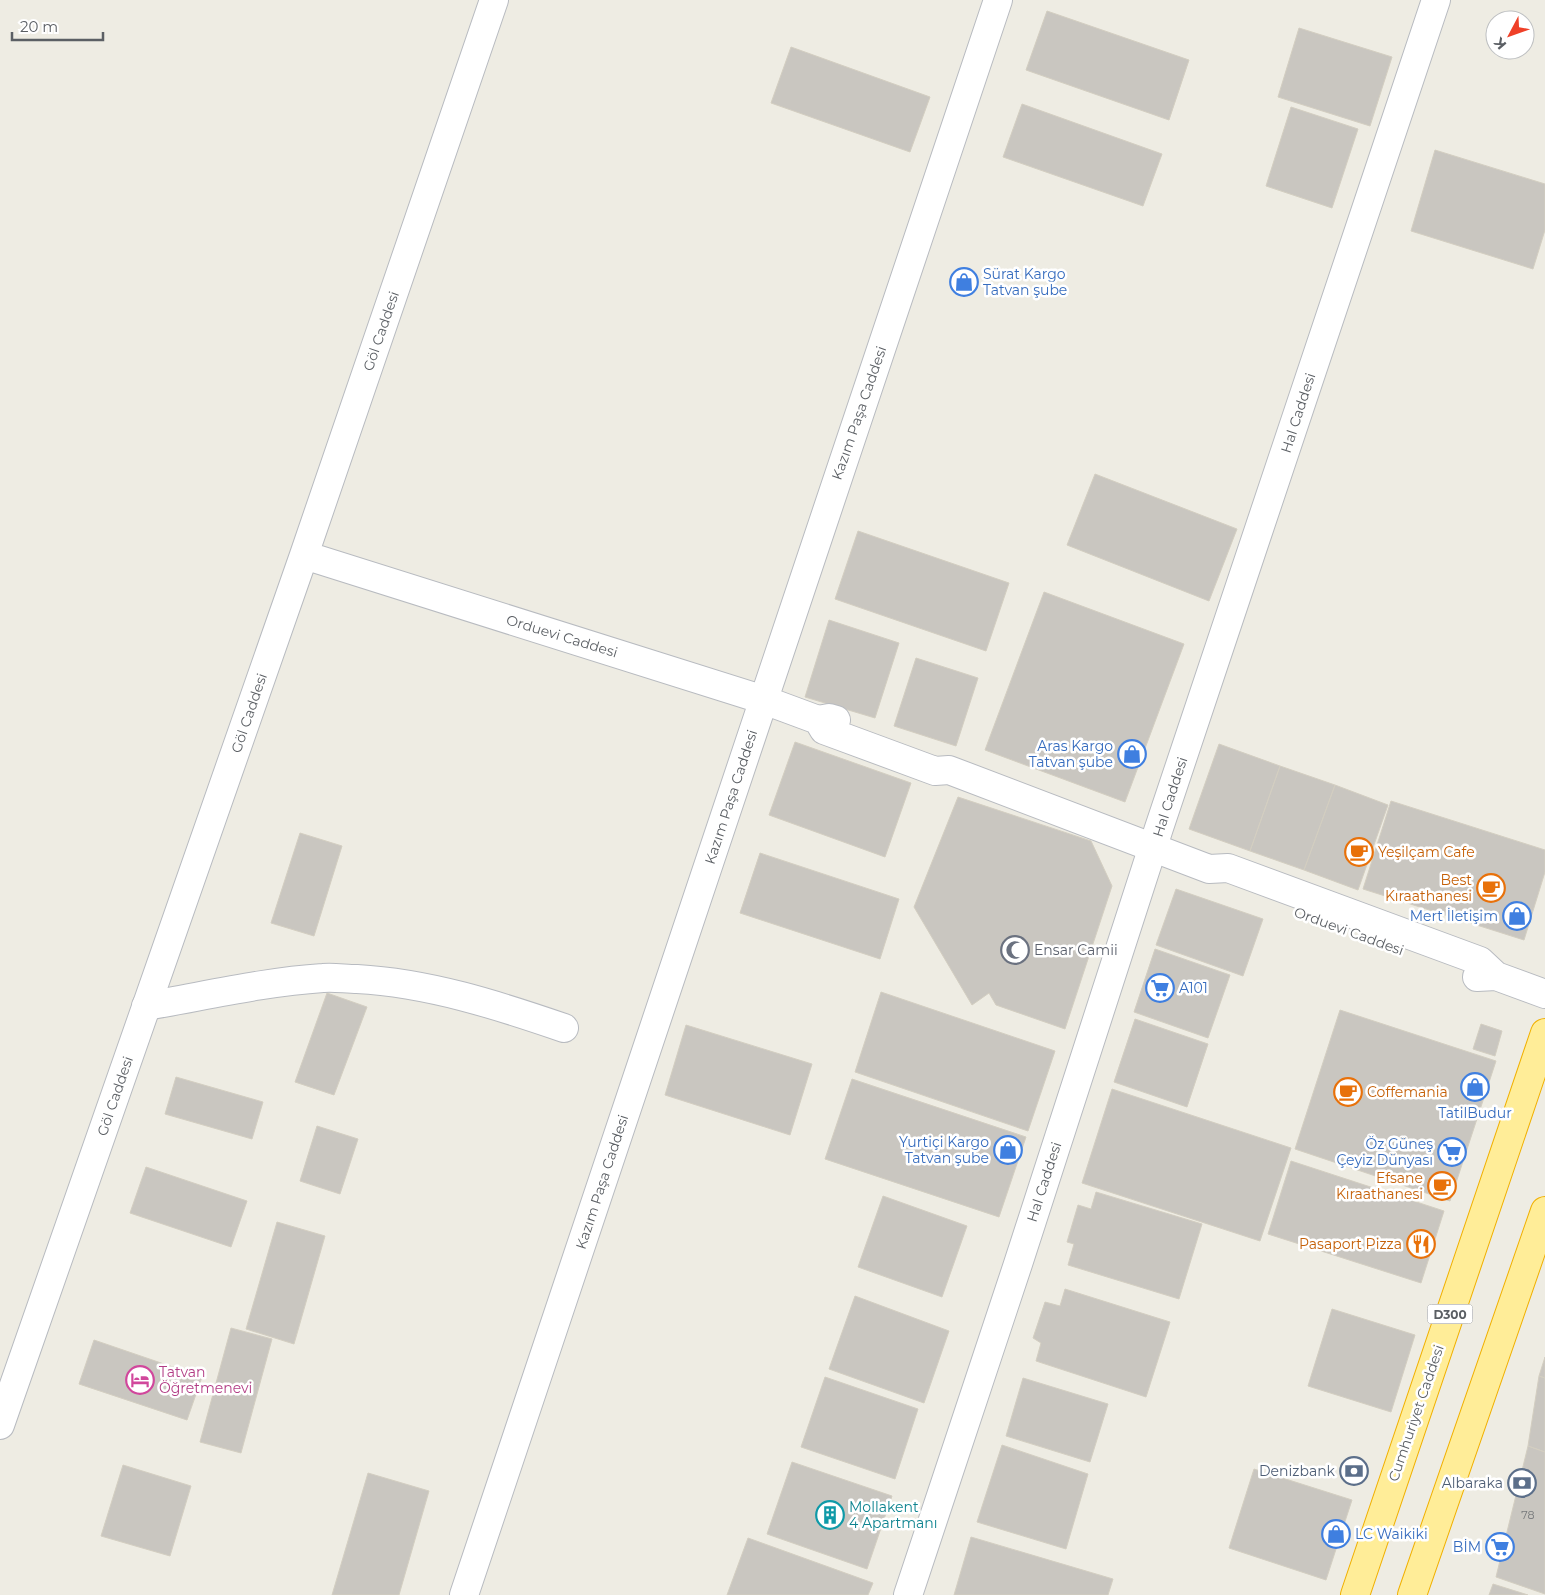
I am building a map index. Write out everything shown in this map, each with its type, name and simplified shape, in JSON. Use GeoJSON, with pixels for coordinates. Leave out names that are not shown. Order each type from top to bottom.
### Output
{"type":"FeatureCollection","features":[{"type":"Feature","properties":{"kind":"highway","name":"Cumhuriyet Caddesi"},"geometry":{"type":"LineString","coordinates":[[1355,1595],[1545,1033]]}},
{"type":"Feature","properties":{"kind":"highway"},"geometry":{"type":"LineString","coordinates":[[1412,1595],[1545,1211]]}},
{"type":"Feature","properties":{"kind":"street","name":"Göl Caddesi"},"geometry":{"type":"LineString","coordinates":[[0,1425],[304,555],[494,0]]}},
{"type":"Feature","properties":{"kind":"street","name":"Kazım Paşa Caddesi"},"geometry":{"type":"LineString","coordinates":[[464,1595],[998,0]]}},
{"type":"Feature","properties":{"kind":"street","name":"Hal Caddesi"},"geometry":{"type":"LineString","coordinates":[[908,1595],[1153,848],[1436,0]]}},
{"type":"Feature","properties":{"kind":"street","name":"Orduevi Caddesi"},"geometry":{"type":"LineString","coordinates":[[304,555],[764,700],[818,720],[824,730],[935,771],[949,770],[1209,869],[1222,885],[1474,977],[1496,976],[1545,994]]}},
{"type":"Feature","properties":{"kind":"street"},"geometry":{"type":"LineString","coordinates":[[146,1006],[254,986],[325,978],[369,980],[387,981],[446,991],[495,1004],[564,1028]]}},
{"type":"Feature","properties":{"kind":"building"},"geometry":{"type":"Polygon","coordinates":[[[1047,11],[1189,60],[1169,120],[1026,70],[1047,11]]]}},
{"type":"Feature","properties":{"kind":"building"},"geometry":{"type":"Polygon","coordinates":[[[1299,28],[1392,57],[1370,126],[1278,97],[1299,28]]]}},
{"type":"Feature","properties":{"kind":"building"},"geometry":{"type":"Polygon","coordinates":[[[791,47],[930,97],[910,152],[771,103],[791,47]]]}},
{"type":"Feature","properties":{"kind":"building"},"geometry":{"type":"Polygon","coordinates":[[[1022,104],[1162,154],[1143,206],[1003,157],[1022,104]]]}},
{"type":"Feature","properties":{"kind":"building"},"geometry":{"type":"Polygon","coordinates":[[[1291,107],[1358,129],[1332,208],[1266,186],[1291,107]]]}},
{"type":"Feature","properties":{"kind":"building"},"geometry":{"type":"Polygon","coordinates":[[[1435,150],[1545,184],[1545,230],[1533,269],[1411,231],[1435,150]]]}},
{"type":"Feature","properties":{"kind":"building"},"geometry":{"type":"Polygon","coordinates":[[[1095,474],[1237,529],[1209,601],[1067,545],[1095,474]]]}},
{"type":"Feature","properties":{"kind":"building"},"geometry":{"type":"Polygon","coordinates":[[[858,531],[1009,583],[986,651],[835,599],[858,531]]]}},
{"type":"Feature","properties":{"kind":"building"},"geometry":{"type":"Polygon","coordinates":[[[1044,592],[1184,644],[1125,802],[985,750],[1044,592]]]}},
{"type":"Feature","properties":{"kind":"building"},"geometry":{"type":"Polygon","coordinates":[[[829,620],[899,643],[875,718],[805,697],[829,620]]]}},
{"type":"Feature","properties":{"kind":"building"},"geometry":{"type":"Polygon","coordinates":[[[916,658],[978,678],[956,746],[894,726],[916,658]]]}},
{"type":"Feature","properties":{"kind":"building"},"geometry":{"type":"Polygon","coordinates":[[[795,742],[911,783],[885,857],[769,815],[795,742]]]}},
{"type":"Feature","properties":{"kind":"building"},"geometry":{"type":"Polygon","coordinates":[[[1219,744],[1280,766],[1250,851],[1189,829],[1219,744]]]}},
{"type":"Feature","properties":{"kind":"building"},"geometry":{"type":"Polygon","coordinates":[[[1280,766],[1335,785],[1304,870],[1250,851],[1280,766]]]}},
{"type":"Feature","properties":{"kind":"building"},"geometry":{"type":"Polygon","coordinates":[[[1335,785],[1388,805],[1358,890],[1304,870],[1335,785]]]}},
{"type":"Feature","properties":{"kind":"building","name":"Ensar Camii"},"geometry":{"type":"Polygon","coordinates":[[[958,797],[1091,841],[1112,886],[1065,1029],[996,1005],[989,993],[972,1005],[914,907],[958,797]]]}},
{"type":"Feature","properties":{"kind":"building"},"geometry":{"type":"Polygon","coordinates":[[[1391,801],[1545,850],[1545,872],[1524,940],[1363,889],[1391,801]]]}},
{"type":"Feature","properties":{"kind":"building"},"geometry":{"type":"Polygon","coordinates":[[[300,833],[342,846],[314,936],[271,923],[300,833]]]}},
{"type":"Feature","properties":{"kind":"building"},"geometry":{"type":"Polygon","coordinates":[[[760,853],[899,899],[880,959],[740,913],[760,853]]]}},
{"type":"Feature","properties":{"kind":"building"},"geometry":{"type":"Polygon","coordinates":[[[1176,889],[1263,919],[1243,976],[1156,945],[1176,889]]]}},
{"type":"Feature","properties":{"kind":"building"},"geometry":{"type":"Polygon","coordinates":[[[1155,949],[1230,975],[1208,1038],[1134,1012],[1155,949]]]}},
{"type":"Feature","properties":{"kind":"building"},"geometry":{"type":"Polygon","coordinates":[[[881,992],[1055,1051],[1028,1131],[855,1072],[881,992]]]}},
{"type":"Feature","properties":{"kind":"building"},"geometry":{"type":"Polygon","coordinates":[[[327,993],[367,1007],[334,1095],[295,1082],[327,993]]]}},
{"type":"Feature","properties":{"kind":"building"},"geometry":{"type":"Polygon","coordinates":[[[1340,1010],[1496,1061],[1450,1201],[1295,1149],[1340,1010]]]}},
{"type":"Feature","properties":{"kind":"building"},"geometry":{"type":"Polygon","coordinates":[[[1135,1019],[1208,1044],[1187,1107],[1114,1082],[1135,1019]]]}},
{"type":"Feature","properties":{"kind":"building"},"geometry":{"type":"Polygon","coordinates":[[[1481,1024],[1502,1031],[1495,1056],[1473,1049],[1481,1024]]]}},
{"type":"Feature","properties":{"kind":"building"},"geometry":{"type":"Polygon","coordinates":[[[686,1025],[812,1064],[790,1135],[665,1095],[686,1025]]]}},
{"type":"Feature","properties":{"kind":"building"},"geometry":{"type":"Polygon","coordinates":[[[176,1077],[263,1102],[252,1139],[165,1114],[176,1077]]]}},
{"type":"Feature","properties":{"kind":"building"},"geometry":{"type":"Polygon","coordinates":[[[852,1079],[1026,1137],[999,1217],[825,1159],[852,1079]]]}},
{"type":"Feature","properties":{"kind":"building"},"geometry":{"type":"Polygon","coordinates":[[[1112,1089],[1291,1148],[1260,1241],[1082,1183],[1112,1089]]]}},
{"type":"Feature","properties":{"kind":"building"},"geometry":{"type":"Polygon","coordinates":[[[317,1126],[358,1139],[340,1194],[300,1181],[317,1126]]]}},
{"type":"Feature","properties":{"kind":"building"},"geometry":{"type":"Polygon","coordinates":[[[1291,1161],[1444,1211],[1421,1283],[1268,1234],[1291,1161]]]}},
{"type":"Feature","properties":{"kind":"building"},"geometry":{"type":"Polygon","coordinates":[[[146,1167],[247,1201],[231,1247],[130,1213],[146,1167]]]}},
{"type":"Feature","properties":{"kind":"building"},"geometry":{"type":"Polygon","coordinates":[[[1096,1192],[1202,1224],[1179,1299],[1068,1265],[1074,1244],[1067,1242],[1078,1205],[1091,1209],[1096,1192]]]}},
{"type":"Feature","properties":{"kind":"building"},"geometry":{"type":"Polygon","coordinates":[[[883,1196],[967,1226],[942,1297],[858,1267],[883,1196]]]}},
{"type":"Feature","properties":{"kind":"building"},"geometry":{"type":"Polygon","coordinates":[[[277,1222],[325,1236],[294,1344],[246,1329],[277,1222]]]}},
{"type":"Feature","properties":{"kind":"building"},"geometry":{"type":"Polygon","coordinates":[[[1065,1289],[1170,1322],[1146,1397],[1036,1361],[1041,1343],[1033,1338],[1045,1302],[1060,1306],[1065,1289]]]}},
{"type":"Feature","properties":{"kind":"building"},"geometry":{"type":"Polygon","coordinates":[[[855,1296],[949,1331],[924,1403],[829,1369],[855,1296]]]}},
{"type":"Feature","properties":{"kind":"building"},"geometry":{"type":"Polygon","coordinates":[[[1332,1309],[1415,1335],[1391,1412],[1308,1386],[1332,1309]]]}},
{"type":"Feature","properties":{"kind":"building"},"geometry":{"type":"Polygon","coordinates":[[[231,1328],[272,1339],[241,1453],[200,1442],[231,1328]]]}},
{"type":"Feature","properties":{"kind":"building","name":"Tatvan Öğretmenevi"},"geometry":{"type":"Polygon","coordinates":[[[94,1340],[202,1377],[187,1420],[79,1384],[94,1340]]]}},
{"type":"Feature","properties":{"kind":"building"},"geometry":{"type":"Polygon","coordinates":[[[1545,1357],[1545,1378],[1539,1376],[1545,1357]]]}},
{"type":"Feature","properties":{"kind":"building"},"geometry":{"type":"Polygon","coordinates":[[[1539,1376],[1545,1378],[1545,1452],[1528,1446],[1539,1376]]]}},
{"type":"Feature","properties":{"kind":"building"},"geometry":{"type":"Polygon","coordinates":[[[825,1377],[918,1409],[895,1479],[801,1447],[825,1377]]]}},
{"type":"Feature","properties":{"kind":"building"},"geometry":{"type":"Polygon","coordinates":[[[1023,1378],[1108,1404],[1090,1462],[1006,1436],[1023,1378]]]}},
{"type":"Feature","properties":{"kind":"building"},"geometry":{"type":"Polygon","coordinates":[[[1002,1445],[1088,1474],[1066,1549],[977,1522],[1002,1445]]]}},
{"type":"Feature","properties":{"kind":"building"},"geometry":{"type":"Polygon","coordinates":[[[1528,1446],[1545,1452],[1545,1594],[1496,1577],[1528,1446]]]}},
{"type":"Feature","properties":{"kind":"building","name":"Mollakent 4 Apartmanı"},"geometry":{"type":"Polygon","coordinates":[[[792,1462],[892,1496],[867,1569],[767,1534],[792,1462]]]}},
{"type":"Feature","properties":{"kind":"building"},"geometry":{"type":"Polygon","coordinates":[[[123,1465],[191,1486],[170,1556],[101,1536],[123,1465]]]}},
{"type":"Feature","properties":{"kind":"building"},"geometry":{"type":"Polygon","coordinates":[[[1254,1469],[1352,1500],[1326,1580],[1229,1548],[1254,1469]]]}},
{"type":"Feature","properties":{"kind":"building"},"geometry":{"type":"Polygon","coordinates":[[[368,1473],[429,1491],[399,1595],[332,1595],[368,1473]]]}},
{"type":"Feature","properties":{"kind":"building"},"geometry":{"type":"Polygon","coordinates":[[[971,1537],[1113,1579],[1108,1595],[954,1595],[971,1537]]]}},
{"type":"Feature","properties":{"kind":"building"},"geometry":{"type":"Polygon","coordinates":[[[748,1538],[873,1583],[868,1595],[727,1595],[748,1538]]]}},
{"type":"Feature","properties":{"kind":"building"},"geometry":{"type":"Polygon","coordinates":[[[1493,1584],[1528,1595],[1489,1595],[1493,1584]]]}},
{"type":"Feature","properties":{"kind":"place","name":"Sürat Kargo Tatvan şube"},"geometry":{"type":"Point","coordinates":[964,282]}},
{"type":"Feature","properties":{"kind":"place","name":"Aras Kargo Tatvan şube"},"geometry":{"type":"Point","coordinates":[1132,754]}},
{"type":"Feature","properties":{"kind":"place","name":"Yeşilçam Cafe"},"geometry":{"type":"Point","coordinates":[1359,852]}},
{"type":"Feature","properties":{"kind":"place","name":"Best Kıraathanesi"},"geometry":{"type":"Point","coordinates":[1491,888]}},
{"type":"Feature","properties":{"kind":"place","name":"Mert İletişim"},"geometry":{"type":"Point","coordinates":[1517,916]}},
{"type":"Feature","properties":{"kind":"place","name":"Ensar Camii"},"geometry":{"type":"Point","coordinates":[1015,950]}},
{"type":"Feature","properties":{"kind":"place","name":"A101"},"geometry":{"type":"Point","coordinates":[1160,988]}},
{"type":"Feature","properties":{"kind":"place","name":"TatilBudur"},"geometry":{"type":"Point","coordinates":[1475,1087]}},
{"type":"Feature","properties":{"kind":"place","name":"Coffemania"},"geometry":{"type":"Point","coordinates":[1348,1092]}},
{"type":"Feature","properties":{"kind":"place","name":"Yurtiçi Kargo Tatvan şube"},"geometry":{"type":"Point","coordinates":[1008,1150]}},
{"type":"Feature","properties":{"kind":"place","name":"Öz Güneş Çeyiz Dünyası"},"geometry":{"type":"Point","coordinates":[1452,1152]}},
{"type":"Feature","properties":{"kind":"place","name":"Efsane Kıraathanesi"},"geometry":{"type":"Point","coordinates":[1442,1186]}},
{"type":"Feature","properties":{"kind":"place","name":"Pasaport Pizza"},"geometry":{"type":"Point","coordinates":[1421,1244]}},
{"type":"Feature","properties":{"kind":"place","name":"Tatvan Öğretmenevi"},"geometry":{"type":"Point","coordinates":[140,1380]}},
{"type":"Feature","properties":{"kind":"place","name":"Denizbank"},"geometry":{"type":"Point","coordinates":[1354,1471]}},
{"type":"Feature","properties":{"kind":"place","name":"Albaraka"},"geometry":{"type":"Point","coordinates":[1522,1483]}},
{"type":"Feature","properties":{"kind":"place","name":"Mollakent 4 Apartmanı"},"geometry":{"type":"Point","coordinates":[830,1515]}},
{"type":"Feature","properties":{"kind":"place","name":"LC Waikiki"},"geometry":{"type":"Point","coordinates":[1336,1534]}},
{"type":"Feature","properties":{"kind":"place","name":"BİM"},"geometry":{"type":"Point","coordinates":[1500,1547]}}]}
